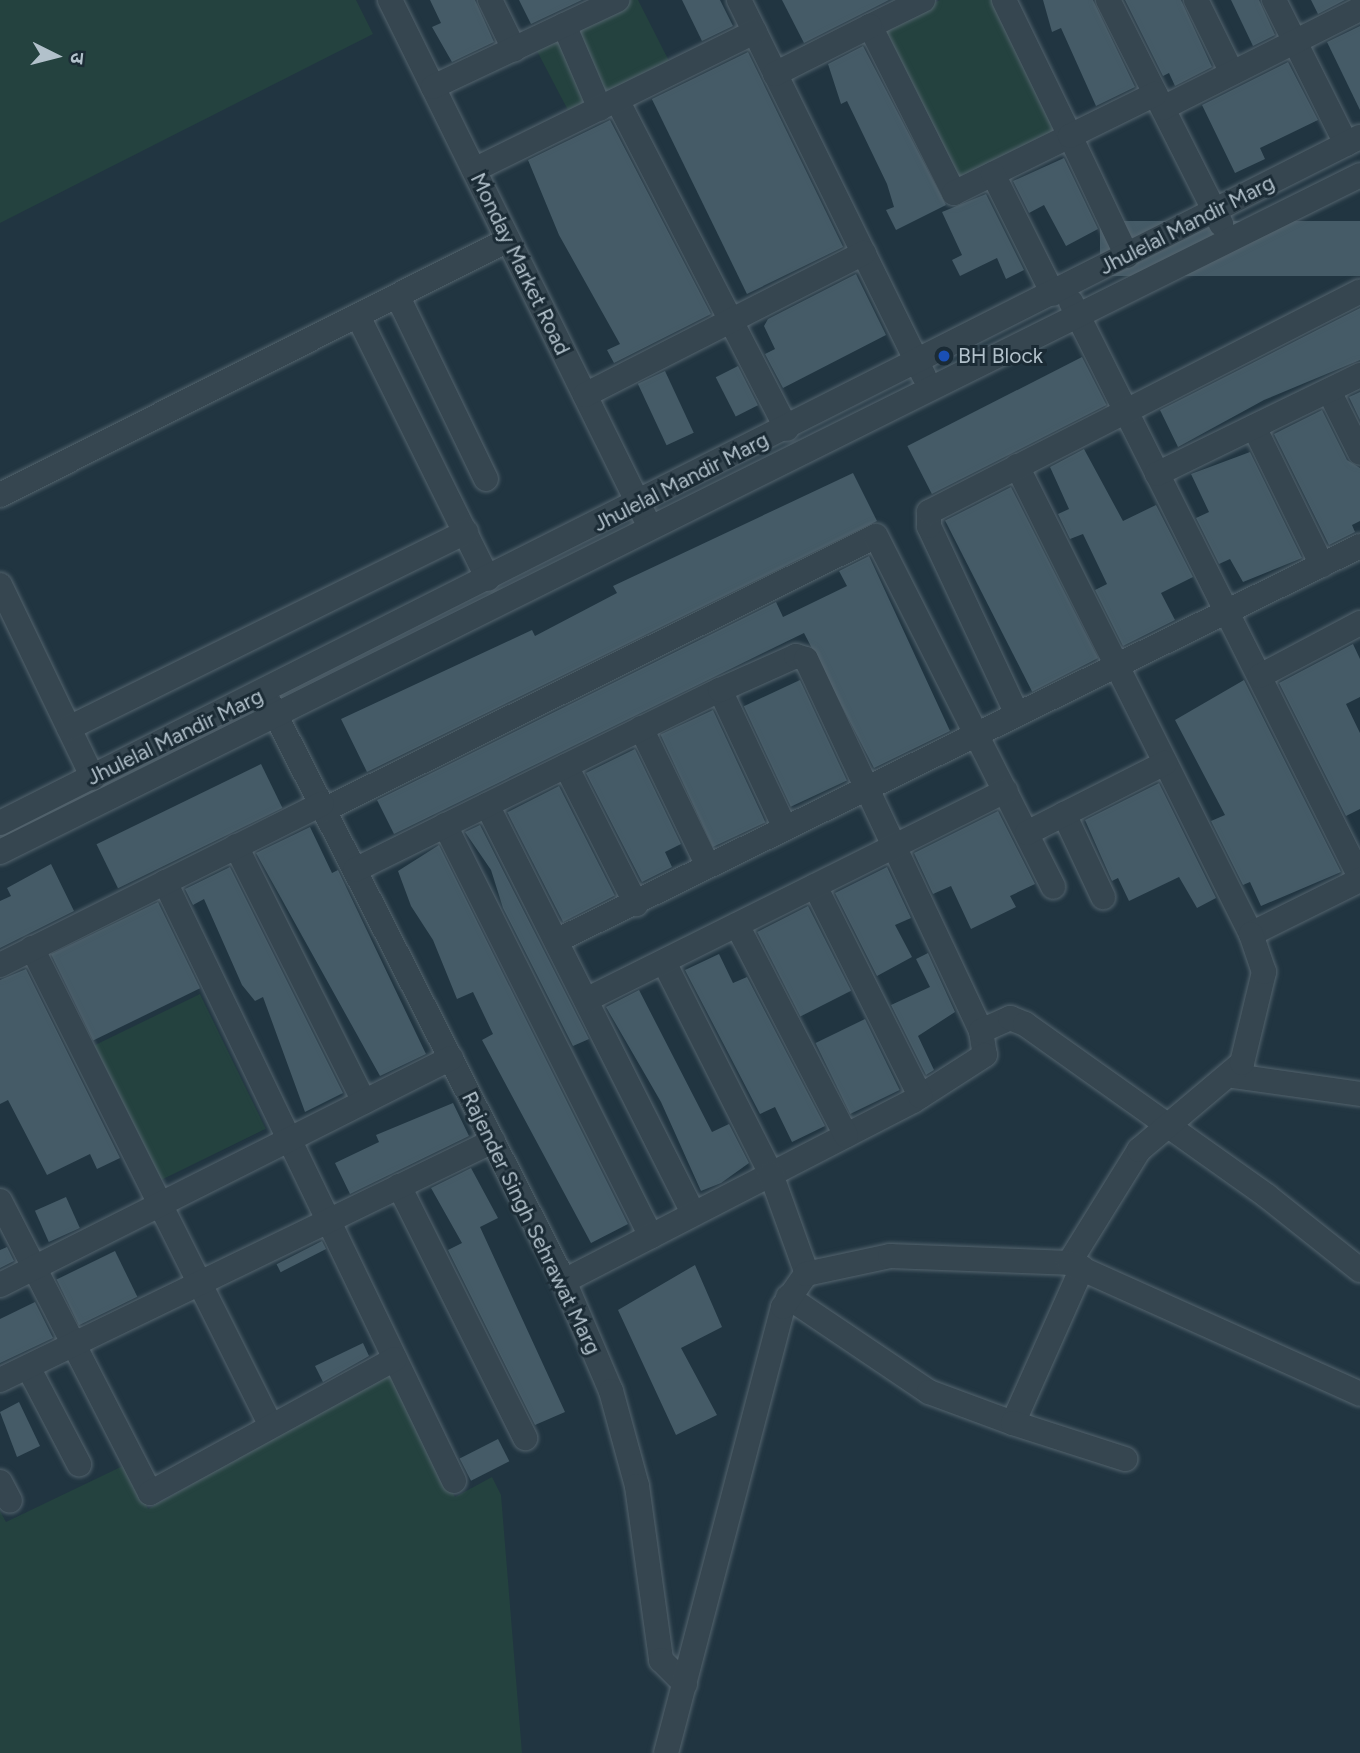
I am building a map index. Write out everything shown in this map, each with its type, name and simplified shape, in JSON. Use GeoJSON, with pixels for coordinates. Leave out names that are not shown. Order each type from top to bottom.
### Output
{"type":"FeatureCollection","features":[{"type":"Feature","properties":{"kind":"street","name":"Monday Market Road"},"geometry":{"type":"LineString","coordinates":[[390,0],[650,527]]}},
{"type":"Feature","properties":{"kind":"street"},"geometry":{"type":"LineString","coordinates":[[490,0],[514,49]]}},
{"type":"Feature","properties":{"kind":"street"},"geometry":{"type":"LineString","coordinates":[[433,87],[514,49],[572,14],[617,0]]}},
{"type":"Feature","properties":{"kind":"street"},"geometry":{"type":"LineString","coordinates":[[739,0],[930,388]]}},
{"type":"Feature","properties":{"kind":"street"},"geometry":{"type":"LineString","coordinates":[[1004,0],[1127,256]]}},
{"type":"Feature","properties":{"kind":"street"},"geometry":{"type":"LineString","coordinates":[[1108,0],[1228,239]]}},
{"type":"Feature","properties":{"kind":"street"},"geometry":{"type":"LineString","coordinates":[[1196,0],[1232,73]]}},
{"type":"Feature","properties":{"kind":"street"},"geometry":{"type":"LineString","coordinates":[[1274,0],[1353,140]]}},
{"type":"Feature","properties":{"kind":"street"},"geometry":{"type":"LineString","coordinates":[[870,26],[948,191],[993,174],[1070,136],[1232,73],[1360,8],[1356,0]]}},
{"type":"Feature","properties":{"kind":"street"},"geometry":{"type":"LineString","coordinates":[[775,74],[912,3]]}},
{"type":"Feature","properties":{"kind":"street"},"geometry":{"type":"LineString","coordinates":[[572,14],[608,104],[731,321],[787,429]]}},
{"type":"Feature","properties":{"kind":"street"},"geometry":{"type":"LineString","coordinates":[[474,170],[755,32]]}},
{"type":"Feature","properties":{"kind":"street","name":"Jhulelal Mandir Marg"},"geometry":{"type":"LineString","coordinates":[[0,823],[265,693],[1353,140]]}},
{"type":"Feature","properties":{"kind":"street"},"geometry":{"type":"LineString","coordinates":[[993,174],[1058,291],[1077,314],[1228,610],[1360,878],[1251,934]]}},
{"type":"Feature","properties":{"kind":"street","name":"Jhulelal Mandir Marg"},"geometry":{"type":"LineString","coordinates":[[0,852],[1360,174]]}},
{"type":"Feature","properties":{"kind":"street"},"geometry":{"type":"LineString","coordinates":[[0,495],[508,240]]}},
{"type":"Feature","properties":{"kind":"street"},"geometry":{"type":"LineString","coordinates":[[585,395],[864,253]]}},
{"type":"Feature","properties":{"kind":"street"},"geometry":{"type":"LineString","coordinates":[[1015,710],[926,520],[933,508],[1360,290]]}},
{"type":"Feature","properties":{"kind":"street"},"geometry":{"type":"LineString","coordinates":[[398,297],[486,479]]}},
{"type":"Feature","properties":{"kind":"street"},"geometry":{"type":"LineString","coordinates":[[358,316],[488,579]]}},
{"type":"Feature","properties":{"kind":"street"},"geometry":{"type":"LineString","coordinates":[[1157,474],[1360,375]]}},
{"type":"Feature","properties":{"kind":"street"},"geometry":{"type":"LineString","coordinates":[[1329,391],[1360,453]]}},
{"type":"Feature","properties":{"kind":"street"},"geometry":{"type":"LineString","coordinates":[[1254,427],[1322,565]]}},
{"type":"Feature","properties":{"kind":"street"},"geometry":{"type":"LineString","coordinates":[[1013,1423],[1075,1266],[1139,1150],[1234,1076],[1264,971],[1251,934],[1017,466]]}},
{"type":"Feature","properties":{"kind":"street"},"geometry":{"type":"LineString","coordinates":[[69,728],[466,532]]}},
{"type":"Feature","properties":{"kind":"street"},"geometry":{"type":"LineString","coordinates":[[0,965],[236,846],[323,807],[876,536],[1053,887]]}},
{"type":"Feature","properties":{"kind":"street"},"geometry":{"type":"LineString","coordinates":[[556,941],[636,904],[1015,710],[1360,546]]}},
{"type":"Feature","properties":{"kind":"street"},"geometry":{"type":"LineString","coordinates":[[0,584],[93,778]]}},
{"type":"Feature","properties":{"kind":"street"},"geometry":{"type":"LineString","coordinates":[[1260,676],[1357,631]]}},
{"type":"Feature","properties":{"kind":"street"},"geometry":{"type":"LineString","coordinates":[[355,870],[720,690],[803,657],[986,1046],[981,1058],[920,1096],[564,1281]]}},
{"type":"Feature","properties":{"kind":"street"},"geometry":{"type":"LineString","coordinates":[[720,690],[785,828]]}},
{"type":"Feature","properties":{"kind":"street","name":"Rajender Singh Sehrawat Marg"},"geometry":{"type":"LineString","coordinates":[[265,693],[564,1281],[611,1391],[637,1486],[662,1660],[665,1671],[685,1684]]}},
{"type":"Feature","properties":{"kind":"street"},"geometry":{"type":"LineString","coordinates":[[641,728],[708,866]]}},
{"type":"Feature","properties":{"kind":"street"},"geometry":{"type":"LineString","coordinates":[[1027,833],[1165,763]]}},
{"type":"Feature","properties":{"kind":"street"},"geometry":{"type":"LineString","coordinates":[[566,766],[636,904]]}},
{"type":"Feature","properties":{"kind":"street"},"geometry":{"type":"LineString","coordinates":[[586,1000],[1006,791]]}},
{"type":"Feature","properties":{"kind":"street"},"geometry":{"type":"LineString","coordinates":[[487,804],[694,1214]]}},
{"type":"Feature","properties":{"kind":"street"},"geometry":{"type":"LineString","coordinates":[[1064,814],[1103,897]]}},
{"type":"Feature","properties":{"kind":"street"},"geometry":{"type":"LineString","coordinates":[[445,825],[651,1236]]}},
{"type":"Feature","properties":{"kind":"street"},"geometry":{"type":"LineString","coordinates":[[236,846],[364,1102]]}},
{"type":"Feature","properties":{"kind":"street"},"geometry":{"type":"LineString","coordinates":[[165,882],[454,1481]]}},
{"type":"Feature","properties":{"kind":"street"},"geometry":{"type":"LineString","coordinates":[[815,886],[920,1096]]}},
{"type":"Feature","properties":{"kind":"street"},"geometry":{"type":"LineString","coordinates":[[737,925],[846,1135]]}},
{"type":"Feature","properties":{"kind":"street"},"geometry":{"type":"LineString","coordinates":[[32,948],[271,1426]]}},
{"type":"Feature","properties":{"kind":"street"},"geometry":{"type":"LineString","coordinates":[[664,962],[771,1174],[807,1274]]}},
{"type":"Feature","properties":{"kind":"street"},"geometry":{"type":"LineString","coordinates":[[981,1031],[1010,1018],[1025,1024],[1168,1128],[1268,1196],[1360,1270]]}},
{"type":"Feature","properties":{"kind":"street"},"geometry":{"type":"LineString","coordinates":[[0,1286],[451,1058]]}},
{"type":"Feature","properties":{"kind":"street"},"geometry":{"type":"LineString","coordinates":[[1234,1076],[1360,1094]]}},
{"type":"Feature","properties":{"kind":"street"},"geometry":{"type":"LineString","coordinates":[[0,1380],[493,1141]]}},
{"type":"Feature","properties":{"kind":"street"},"geometry":{"type":"LineString","coordinates":[[399,1186],[525,1438]]}},
{"type":"Feature","properties":{"kind":"street"},"geometry":{"type":"LineString","coordinates":[[0,1201],[150,1493],[396,1359]]}},
{"type":"Feature","properties":{"kind":"street"},"geometry":{"type":"LineString","coordinates":[[666,1753],[788,1297],[807,1274],[890,1256],[1075,1266],[1359,1391]]}},
{"type":"Feature","properties":{"kind":"street"},"geometry":{"type":"LineString","coordinates":[[788,1297],[929,1392],[1013,1423],[1125,1459]]}},
{"type":"Feature","properties":{"kind":"street"},"geometry":{"type":"LineString","coordinates":[[28,1367],[79,1464]]}},
{"type":"Feature","properties":{"kind":"green space"},"geometry":{"type":"Polygon","coordinates":[[[0,0],[356,0],[373,34],[0,223],[0,0]]]}},
{"type":"Feature","properties":{"kind":"green space"},"geometry":{"type":"Polygon","coordinates":[[[631,0],[638,0],[671,65],[571,116],[536,49],[631,0]]]}},
{"type":"Feature","properties":{"kind":"green space"},"geometry":{"type":"Polygon","coordinates":[[[940,0],[994,0],[1059,134],[955,185],[880,30],[940,0]]]}},
{"type":"Feature","properties":{"kind":"green space"},"geometry":{"type":"Polygon","coordinates":[[[200,994],[266,1129],[158,1181],[92,1047],[200,994]]]}},
{"type":"Feature","properties":{"kind":"green space"},"geometry":{"type":"Polygon","coordinates":[[[390,1371],[455,1497],[492,1477],[501,1495],[522,1753],[0,1753],[0,1511],[6,1522],[127,1464],[148,1509],[390,1371]]]}},
{"type":"Feature","properties":{"kind":"building"},"geometry":{"type":"Polygon","coordinates":[[[430,0],[475,0],[494,42],[452,62],[432,27],[441,23],[430,0]]]}},
{"type":"Feature","properties":{"kind":"building"},"geometry":{"type":"Polygon","coordinates":[[[519,0],[582,0],[531,24],[519,0]]]}},
{"type":"Feature","properties":{"kind":"building"},"geometry":{"type":"Polygon","coordinates":[[[682,0],[720,0],[733,26],[702,41],[682,0]]]}},
{"type":"Feature","properties":{"kind":"building"},"geometry":{"type":"Polygon","coordinates":[[[782,0],[889,0],[804,43],[782,0]]]}},
{"type":"Feature","properties":{"kind":"building"},"geometry":{"type":"Polygon","coordinates":[[[1043,0],[1093,0],[1135,87],[1096,106],[1061,28],[1052,32],[1043,0]]]}},
{"type":"Feature","properties":{"kind":"building"},"geometry":{"type":"Polygon","coordinates":[[[1125,0],[1181,0],[1212,67],[1175,86],[1169,73],[1163,76],[1125,0]]]}},
{"type":"Feature","properties":{"kind":"building"},"geometry":{"type":"Polygon","coordinates":[[[1231,0],[1259,0],[1275,35],[1253,46],[1231,0]]]}},
{"type":"Feature","properties":{"kind":"building"},"geometry":{"type":"Polygon","coordinates":[[[1311,0],[1345,0],[1318,14],[1311,0]]]}},
{"type":"Feature","properties":{"kind":"building"},"geometry":{"type":"Polygon","coordinates":[[[1360,26],[1360,110],[1327,42],[1360,26]]]}},
{"type":"Feature","properties":{"kind":"building"},"geometry":{"type":"Polygon","coordinates":[[[863,46],[946,205],[896,230],[886,210],[894,207],[887,184],[847,101],[841,104],[828,64],[863,46]]]}},
{"type":"Feature","properties":{"kind":"building"},"geometry":{"type":"Polygon","coordinates":[[[748,52],[843,247],[747,294],[652,99],[748,52]]]}},
{"type":"Feature","properties":{"kind":"building"},"geometry":{"type":"Polygon","coordinates":[[[1288,62],[1318,120],[1260,148],[1265,159],[1235,173],[1202,105],[1288,62]]]}},
{"type":"Feature","properties":{"kind":"building"},"geometry":{"type":"Polygon","coordinates":[[[610,120],[711,314],[614,363],[607,350],[620,344],[559,235],[528,160],[610,120]]]}},
{"type":"Feature","properties":{"kind":"building"},"geometry":{"type":"Polygon","coordinates":[[[1064,158],[1098,229],[1066,246],[1044,205],[1029,213],[1013,181],[1064,158]]]}},
{"type":"Feature","properties":{"kind":"building"},"geometry":{"type":"Polygon","coordinates":[[[986,194],[1024,270],[1006,279],[997,258],[960,276],[952,260],[962,255],[942,212],[986,194]]]}},
{"type":"Feature","properties":{"kind":"building"},"geometry":{"type":"Polygon","coordinates":[[[1100,221],[1360,221],[1360,276],[1100,276],[1100,221]]]}},
{"type":"Feature","properties":{"kind":"building"},"geometry":{"type":"Polygon","coordinates":[[[856,274],[886,335],[783,388],[765,354],[775,349],[764,326],[768,319],[856,274]]]}},
{"type":"Feature","properties":{"kind":"building"},"geometry":{"type":"Polygon","coordinates":[[[1360,308],[1360,360],[1264,400],[1178,447],[1160,410],[1360,308]]]}},
{"type":"Feature","properties":{"kind":"building"},"geometry":{"type":"Polygon","coordinates":[[[1082,357],[1107,405],[932,494],[907,446],[1082,357]]]}},
{"type":"Feature","properties":{"kind":"building"},"geometry":{"type":"Polygon","coordinates":[[[738,366],[758,405],[736,417],[716,377],[738,366]]]}},
{"type":"Feature","properties":{"kind":"building"},"geometry":{"type":"Polygon","coordinates":[[[665,371],[694,433],[667,445],[638,384],[665,371]]]}},
{"type":"Feature","properties":{"kind":"building"},"geometry":{"type":"Polygon","coordinates":[[[1360,392],[1360,420],[1349,397],[1360,392]]]}},
{"type":"Feature","properties":{"kind":"building"},"geometry":{"type":"Polygon","coordinates":[[[1322,410],[1347,460],[1360,468],[1360,521],[1352,525],[1355,532],[1329,545],[1274,434],[1322,410]]]}},
{"type":"Feature","properties":{"kind":"building"},"geometry":{"type":"Polygon","coordinates":[[[1084,449],[1123,521],[1156,505],[1193,577],[1161,593],[1175,620],[1123,646],[1095,590],[1107,584],[1083,534],[1070,539],[1058,514],[1069,509],[1050,467],[1084,449]]]}},
{"type":"Feature","properties":{"kind":"building"},"geometry":{"type":"Polygon","coordinates":[[[1250,452],[1302,558],[1243,582],[1230,559],[1219,564],[1196,518],[1209,512],[1191,474],[1250,452]]]}},
{"type":"Feature","properties":{"kind":"building"},"geometry":{"type":"Polygon","coordinates":[[[853,473],[877,521],[367,772],[341,719],[532,630],[535,636],[617,593],[613,586],[853,473]]]}},
{"type":"Feature","properties":{"kind":"building"},"geometry":{"type":"Polygon","coordinates":[[[1011,487],[1098,658],[1032,692],[945,521],[1011,487]]]}},
{"type":"Feature","properties":{"kind":"building"},"geometry":{"type":"Polygon","coordinates":[[[869,556],[950,731],[874,768],[804,633],[394,834],[377,800],[776,602],[783,617],[847,586],[839,571],[869,556]]]}},
{"type":"Feature","properties":{"kind":"building"},"geometry":{"type":"Polygon","coordinates":[[[1353,644],[1360,659],[1360,697],[1346,704],[1360,733],[1360,809],[1346,816],[1279,683],[1353,644]]]}},
{"type":"Feature","properties":{"kind":"building"},"geometry":{"type":"Polygon","coordinates":[[[800,680],[847,781],[791,807],[744,706],[800,680]]]}},
{"type":"Feature","properties":{"kind":"building"},"geometry":{"type":"Polygon","coordinates":[[[1244,680],[1341,872],[1261,906],[1250,882],[1243,885],[1211,821],[1225,815],[1175,720],[1244,680]]]}},
{"type":"Feature","properties":{"kind":"building"},"geometry":{"type":"Polygon","coordinates":[[[713,710],[765,822],[713,847],[660,735],[713,710]]]}},
{"type":"Feature","properties":{"kind":"building"},"geometry":{"type":"Polygon","coordinates":[[[635,749],[681,844],[665,852],[672,867],[642,882],[586,773],[635,749]]]}},
{"type":"Feature","properties":{"kind":"building"},"geometry":{"type":"Polygon","coordinates":[[[261,764],[282,808],[118,888],[97,844],[261,764]]]}},
{"type":"Feature","properties":{"kind":"building"},"geometry":{"type":"Polygon","coordinates":[[[1159,783],[1216,898],[1197,908],[1179,877],[1129,901],[1118,878],[1112,881],[1085,820],[1159,783]]]}},
{"type":"Feature","properties":{"kind":"building"},"geometry":{"type":"Polygon","coordinates":[[[559,786],[615,896],[563,922],[507,812],[559,786]]]}},
{"type":"Feature","properties":{"kind":"building"},"geometry":{"type":"Polygon","coordinates":[[[998,811],[1035,884],[1010,896],[1016,907],[971,929],[951,886],[933,894],[914,853],[998,811]]]}},
{"type":"Feature","properties":{"kind":"building"},"geometry":{"type":"Polygon","coordinates":[[[480,825],[589,1039],[573,1046],[503,908],[491,870],[465,832],[480,825]]]}},
{"type":"Feature","properties":{"kind":"building"},"geometry":{"type":"Polygon","coordinates":[[[310,827],[332,873],[338,870],[426,1054],[380,1076],[256,853],[310,827]]]}},
{"type":"Feature","properties":{"kind":"building"},"geometry":{"type":"Polygon","coordinates":[[[439,845],[628,1224],[591,1243],[482,1040],[493,1034],[473,992],[457,999],[433,940],[411,906],[398,871],[439,845]]]}},
{"type":"Feature","properties":{"kind":"building"},"geometry":{"type":"Polygon","coordinates":[[[51,864],[74,911],[0,948],[0,901],[11,896],[7,888],[51,864]]]}},
{"type":"Feature","properties":{"kind":"building"},"geometry":{"type":"Polygon","coordinates":[[[230,867],[343,1093],[305,1112],[263,997],[255,1001],[242,985],[204,899],[193,905],[185,889],[230,867]]]}},
{"type":"Feature","properties":{"kind":"building"},"geometry":{"type":"Polygon","coordinates":[[[887,867],[911,918],[895,925],[912,957],[877,976],[835,893],[887,867]]]}},
{"type":"Feature","properties":{"kind":"building"},"geometry":{"type":"Polygon","coordinates":[[[158,902],[200,988],[93,1040],[51,954],[158,902]]]}},
{"type":"Feature","properties":{"kind":"building"},"geometry":{"type":"Polygon","coordinates":[[[808,906],[851,991],[800,1017],[757,932],[808,906]]]}},
{"type":"Feature","properties":{"kind":"building"},"geometry":{"type":"Polygon","coordinates":[[[928,953],[955,1012],[918,1036],[934,1070],[926,1075],[891,1005],[930,987],[916,959],[928,953]]]}},
{"type":"Feature","properties":{"kind":"building"},"geometry":{"type":"Polygon","coordinates":[[[719,954],[733,983],[747,977],[825,1126],[792,1142],[775,1107],[760,1114],[685,970],[719,954]]]}},
{"type":"Feature","properties":{"kind":"building"},"geometry":{"type":"Polygon","coordinates":[[[26,969],[120,1158],[97,1169],[90,1154],[47,1175],[8,1100],[0,1104],[0,980],[26,969]]]}},
{"type":"Feature","properties":{"kind":"building"},"geometry":{"type":"Polygon","coordinates":[[[639,990],[712,1132],[729,1124],[749,1163],[721,1183],[701,1191],[661,1102],[606,1007],[639,990]]]}},
{"type":"Feature","properties":{"kind":"building"},"geometry":{"type":"Polygon","coordinates":[[[865,1019],[900,1090],[850,1114],[816,1043],[865,1019]]]}},
{"type":"Feature","properties":{"kind":"building"},"geometry":{"type":"Polygon","coordinates":[[[453,1103],[469,1136],[350,1194],[335,1163],[379,1142],[376,1135],[453,1103]]]}},
{"type":"Feature","properties":{"kind":"building"},"geometry":{"type":"Polygon","coordinates":[[[471,1168],[498,1218],[480,1227],[565,1412],[535,1425],[448,1250],[462,1243],[431,1188],[471,1168]]]}},
{"type":"Feature","properties":{"kind":"building"},"geometry":{"type":"Polygon","coordinates":[[[66,1197],[80,1228],[49,1242],[35,1211],[66,1197]]]}},
{"type":"Feature","properties":{"kind":"building"},"geometry":{"type":"Polygon","coordinates":[[[322,1241],[326,1249],[281,1272],[277,1264],[322,1241]]]}},
{"type":"Feature","properties":{"kind":"building"},"geometry":{"type":"Polygon","coordinates":[[[7,1247],[14,1261],[0,1268],[0,1250],[7,1247]]]}},
{"type":"Feature","properties":{"kind":"building"},"geometry":{"type":"Polygon","coordinates":[[[115,1251],[137,1297],[79,1325],[57,1279],[115,1251]]]}},
{"type":"Feature","properties":{"kind":"building"},"geometry":{"type":"Polygon","coordinates":[[[695,1265],[722,1327],[681,1348],[717,1415],[676,1435],[618,1310],[695,1265]]]}},
{"type":"Feature","properties":{"kind":"building"},"geometry":{"type":"Polygon","coordinates":[[[35,1302],[53,1338],[0,1363],[0,1319],[35,1302]]]}},
{"type":"Feature","properties":{"kind":"building"},"geometry":{"type":"Polygon","coordinates":[[[363,1343],[369,1356],[323,1382],[315,1366],[363,1343]]]}},
{"type":"Feature","properties":{"kind":"building"},"geometry":{"type":"Polygon","coordinates":[[[19,1402],[40,1446],[17,1457],[0,1412],[19,1402]]]}},
{"type":"Feature","properties":{"kind":"building"},"geometry":{"type":"Polygon","coordinates":[[[498,1439],[509,1461],[471,1481],[460,1459],[498,1439]]]}},
{"type":"Feature","properties":{"kind":"place","name":"BH Block"},"geometry":{"type":"Point","coordinates":[944,356]}}]}
